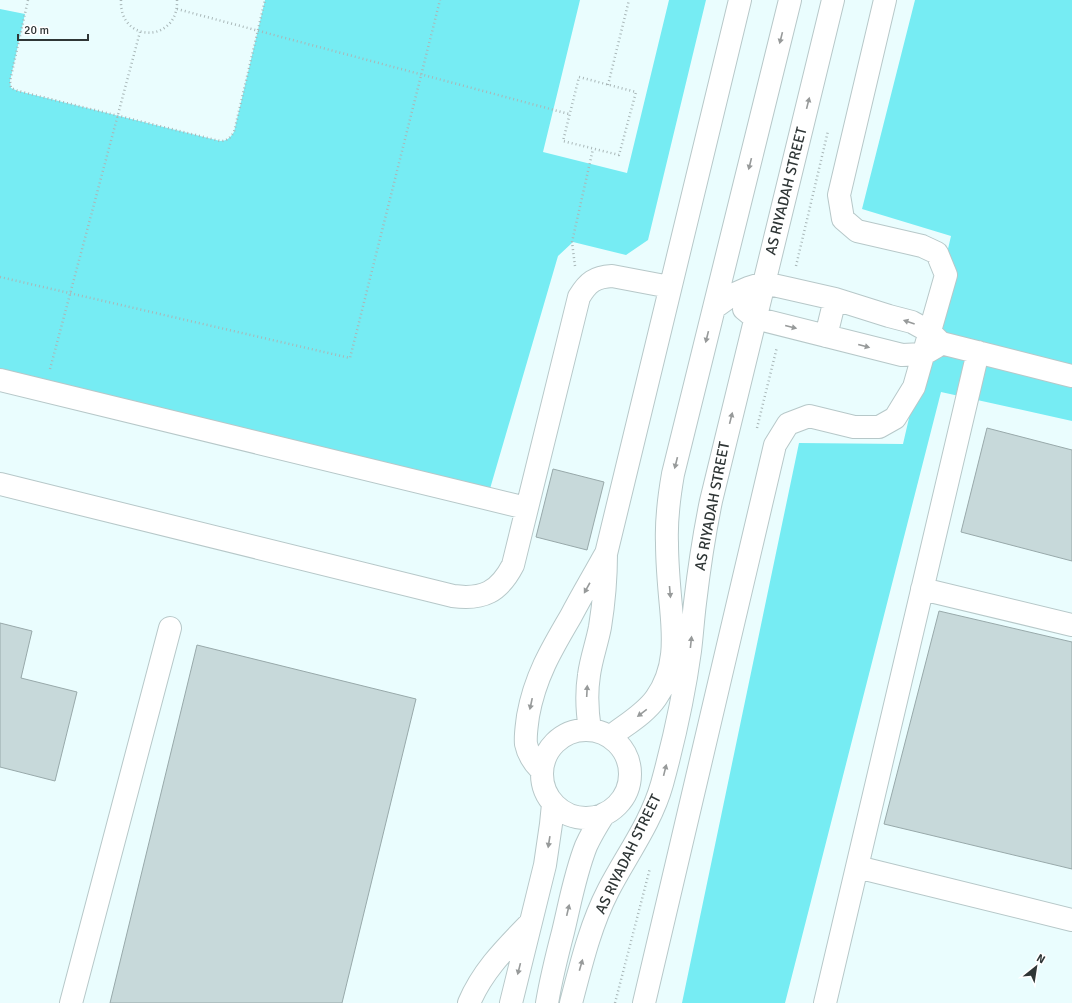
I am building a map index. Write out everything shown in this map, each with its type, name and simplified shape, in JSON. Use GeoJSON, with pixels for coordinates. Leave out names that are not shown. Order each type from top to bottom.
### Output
{"type":"FeatureCollection","features":[{"type":"Feature","properties":{"kind":"street"},"geometry":{"type":"LineString","coordinates":[[600,733],[587,711],[587,693],[589,674],[605,593],[606,554],[740,0]]}},
{"type":"Feature","properties":{"kind":"street"},"geometry":{"type":"LineString","coordinates":[[600,733],[647,708],[656,697],[669,672],[673,635],[666,542],[673,474],[790,0]]}},
{"type":"Feature","properties":{"kind":"street","name":"AS RIYADAH STREET"},"geometry":{"type":"LineString","coordinates":[[571,1003],[599,909],[616,875],[653,810],[662,785],[681,706],[686,678],[700,566],[711,501],[833,0]]}},
{"type":"Feature","properties":{"kind":"street"},"geometry":{"type":"LineString","coordinates":[[644,1003],[775,445],[788,424],[810,416],[854,427],[879,427],[895,418],[914,387],[932,343],[946,275],[937,253],[922,246],[857,231],[843,219],[838,195],[885,0]]}},
{"type":"Feature","properties":{"kind":"street"},"geometry":{"type":"LineString","coordinates":[[724,272],[732,295],[746,312],[755,318],[902,355],[932,343],[978,352],[1072,376]]}},
{"type":"Feature","properties":{"kind":"street"},"geometry":{"type":"LineString","coordinates":[[0,484],[453,596],[466,598],[478,596],[490,592],[500,585],[507,576],[512,565],[579,297],[584,288],[591,281],[605,276],[670,287]]}},
{"type":"Feature","properties":{"kind":"street"},"geometry":{"type":"LineString","coordinates":[[714,308],[732,295],[764,283],[835,299],[912,322],[932,343]]}},
{"type":"Feature","properties":{"kind":"street"},"geometry":{"type":"LineString","coordinates":[[826,336],[835,299]]}},
{"type":"Feature","properties":{"kind":"street"},"geometry":{"type":"LineString","coordinates":[[825,1003],[978,352]]}},
{"type":"Feature","properties":{"kind":"street"},"geometry":{"type":"LineString","coordinates":[[0,380],[44,392],[526,508]]}},
{"type":"Feature","properties":{"kind":"street"},"geometry":{"type":"LineString","coordinates":[[541,770],[534,763],[526,745],[527,724],[535,687],[542,668],[606,554]]}},
{"type":"Feature","properties":{"kind":"street"},"geometry":{"type":"LineString","coordinates":[[922,589],[1072,625]]}},
{"type":"Feature","properties":{"kind":"street"},"geometry":{"type":"LineString","coordinates":[[569,618],[599,628]]}},
{"type":"Feature","properties":{"kind":"street"},"geometry":{"type":"LineString","coordinates":[[71,1003],[170,628]]}},
{"type":"Feature","properties":{"kind":"street"},"geometry":{"type":"LineString","coordinates":[[577,730],[600,733],[620,746],[627,757],[630,771],[629,784],[624,797],[615,807],[604,814],[593,818],[571,816],[561,811],[553,804],[546,793],[542,782],[541,770],[545,756],[552,744],[577,730]]}},
{"type":"Feature","properties":{"kind":"street"},"geometry":{"type":"LineString","coordinates":[[511,1003],[545,865],[553,804]]}},
{"type":"Feature","properties":{"kind":"street","name":"AS RIYADAH STREET"},"geometry":{"type":"LineString","coordinates":[[547,1003],[578,869],[586,846],[604,814]]}},
{"type":"Feature","properties":{"kind":"street"},"geometry":{"type":"LineString","coordinates":[[857,867],[1072,920]]}},
{"type":"Feature","properties":{"kind":"street"},"geometry":{"type":"LineString","coordinates":[[469,1003],[482,978],[495,959],[531,922]]}},
{"type":"Feature","properties":{"kind":"path"},"geometry":{"type":"LineString","coordinates":[[28,0],[10,81],[11,88],[220,141],[228,139],[234,132],[266,0]]}},
{"type":"Feature","properties":{"kind":"path"},"geometry":{"type":"LineString","coordinates":[[121,0],[120,8],[127,23],[140,32],[148,33],[156,32],[170,23],[175,17],[177,0]]}},
{"type":"Feature","properties":{"kind":"path"},"geometry":{"type":"LineString","coordinates":[[0,277],[350,358],[440,0]]}},
{"type":"Feature","properties":{"kind":"path"},"geometry":{"type":"LineString","coordinates":[[608,85],[629,0]]}},
{"type":"Feature","properties":{"kind":"path"},"geometry":{"type":"LineString","coordinates":[[177,9],[569,114]]}},
{"type":"Feature","properties":{"kind":"path"},"geometry":{"type":"LineString","coordinates":[[44,392],[140,32]]}},
{"type":"Feature","properties":{"kind":"path"},"geometry":{"type":"LineString","coordinates":[[579,77],[608,85],[636,92],[620,155],[562,141],[579,77]]}},
{"type":"Feature","properties":{"kind":"path"},"geometry":{"type":"LineString","coordinates":[[579,297],[572,242],[593,149]]}},
{"type":"Feature","properties":{"kind":"shaded area"},"geometry":{"type":"Polygon","coordinates":[[[265,0],[580,0],[543,152],[627,173],[669,0],[706,0],[648,240],[626,255],[573,242],[558,256],[487,499],[0,380],[0,9],[25,14],[10,81],[11,88],[220,141],[228,139],[234,132],[265,0]]]}},
{"type":"Feature","properties":{"kind":"shaded area"},"geometry":{"type":"Polygon","coordinates":[[[915,0],[1072,0],[1072,421],[941,392],[785,1003],[682,1003],[799,443],[903,444],[951,236],[862,209],[915,0]]]}},
{"type":"Feature","properties":{"kind":"building"},"geometry":{"type":"Polygon","coordinates":[[[987,428],[1072,450],[1072,561],[961,532],[987,428]]]}},
{"type":"Feature","properties":{"kind":"building"},"geometry":{"type":"Polygon","coordinates":[[[553,469],[604,482],[587,550],[536,537],[553,469]]]}},
{"type":"Feature","properties":{"kind":"building"},"geometry":{"type":"Polygon","coordinates":[[[939,611],[1072,642],[1072,869],[884,824],[939,611]]]}},
{"type":"Feature","properties":{"kind":"building"},"geometry":{"type":"Polygon","coordinates":[[[0,623],[32,631],[21,678],[77,692],[55,781],[0,767],[0,623]]]}},
{"type":"Feature","properties":{"kind":"building"},"geometry":{"type":"Polygon","coordinates":[[[197,645],[416,699],[342,1003],[110,1003],[197,645]]]}}]}
